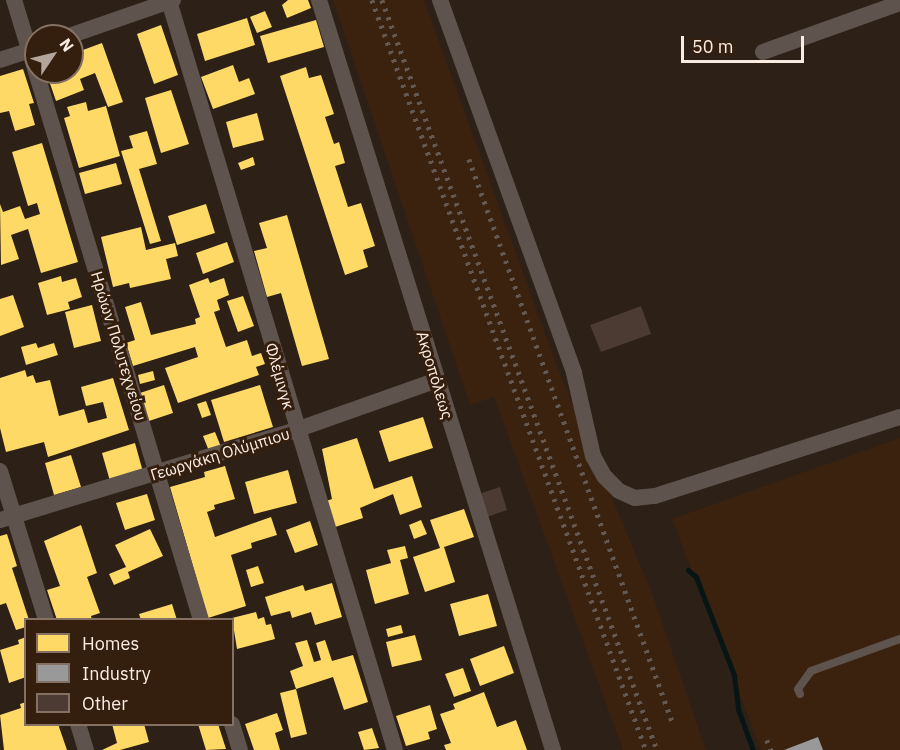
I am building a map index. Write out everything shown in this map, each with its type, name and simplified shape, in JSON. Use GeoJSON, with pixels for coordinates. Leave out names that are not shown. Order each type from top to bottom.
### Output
{"type":"FeatureCollection","features":[{"type":"Feature","properties":{"kind":"street","name":"Ηρώων Πολυτεχνείου"},"geometry":{"type":"LineString","coordinates":[[14,0],[24,26]]}},
{"type":"Feature","properties":{"kind":"street","name":"Ακροπόλεως"},"geometry":{"type":"LineString","coordinates":[[319,0],[553,750]]}},
{"type":"Feature","properties":{"kind":"street"},"geometry":{"type":"LineString","coordinates":[[440,0],[574,373],[593,456],[604,476],[619,491],[635,498],[655,496],[900,417]]}},
{"type":"Feature","properties":{"kind":"street"},"geometry":{"type":"LineString","coordinates":[[84,31],[171,1]]}},
{"type":"Feature","properties":{"kind":"street","name":"Φλέμινγκ"},"geometry":{"type":"LineString","coordinates":[[171,1],[296,430],[395,750]]}},
{"type":"Feature","properties":{"kind":"street"},"geometry":{"type":"LineString","coordinates":[[763,52],[900,3]]}},
{"type":"Feature","properties":{"kind":"street"},"geometry":{"type":"LineString","coordinates":[[0,60],[24,52]]}},
{"type":"Feature","properties":{"kind":"street","name":"Ηρώων Πολυτεχνείου"},"geometry":{"type":"LineString","coordinates":[[40,84],[200,618]]}},
{"type":"Feature","properties":{"kind":"street","name":"Γεωργάκη Ολύμπιου"},"geometry":{"type":"LineString","coordinates":[[7,517],[158,474],[296,430],[437,380]]}},
{"type":"Feature","properties":{"kind":"street"},"geometry":{"type":"LineString","coordinates":[[0,471],[7,517],[45,618]]}},
{"type":"Feature","properties":{"kind":"street"},"geometry":{"type":"LineString","coordinates":[[79,726],[86,750]]}},
{"type":"Feature","properties":{"kind":"street"},"geometry":{"type":"LineString","coordinates":[[233,726],[240,750]]}},
{"type":"Feature","properties":{"kind":"lane"},"geometry":{"type":"LineString","coordinates":[[800,694],[798,688],[811,670],[900,639]]}},
{"type":"Feature","properties":{"kind":"shaded area"},"geometry":{"type":"Polygon","coordinates":[[[333,0],[424,0],[559,372],[652,593],[706,750],[623,750],[494,397],[470,405],[333,0]]]}},
{"type":"Feature","properties":{"kind":"shaded area"},"geometry":{"type":"Polygon","coordinates":[[[900,438],[900,750],[761,750],[672,519],[900,438]]]}},
{"type":"Feature","properties":{"kind":"building: Homes"},"geometry":{"type":"Polygon","coordinates":[[[288,0],[308,0],[311,8],[287,18],[282,5],[288,0]]]}},
{"type":"Feature","properties":{"kind":"building: Homes"},"geometry":{"type":"Polygon","coordinates":[[[265,11],[272,27],[257,33],[250,17],[265,11]]]}},
{"type":"Feature","properties":{"kind":"building: Homes"},"geometry":{"type":"Polygon","coordinates":[[[247,18],[255,45],[205,61],[197,34],[247,18]]]}},
{"type":"Feature","properties":{"kind":"building: Homes"},"geometry":{"type":"Polygon","coordinates":[[[316,20],[324,47],[268,63],[260,36],[316,20]]]}},
{"type":"Feature","properties":{"kind":"building: Homes"},"geometry":{"type":"Polygon","coordinates":[[[161,25],[178,75],[154,84],[137,34],[161,25]]]}},
{"type":"Feature","properties":{"kind":"building: Homes"},"geometry":{"type":"Polygon","coordinates":[[[102,43],[123,102],[108,107],[95,73],[84,77],[84,50],[102,43]]]}},
{"type":"Feature","properties":{"kind":"building: Homes"},"geometry":{"type":"Polygon","coordinates":[[[233,65],[239,82],[249,78],[255,94],[213,109],[201,77],[233,65]]]}},
{"type":"Feature","properties":{"kind":"building: Homes"},"geometry":{"type":"Polygon","coordinates":[[[306,67],[309,78],[321,75],[334,114],[325,117],[334,144],[339,142],[345,163],[335,166],[348,207],[361,203],[375,246],[363,250],[368,267],[345,275],[280,76],[306,67]]]}},
{"type":"Feature","properties":{"kind":"building: Homes"},"geometry":{"type":"Polygon","coordinates":[[[23,69],[24,84],[28,84],[34,103],[29,104],[35,125],[15,131],[9,111],[0,113],[0,76],[23,69]]]}},
{"type":"Feature","properties":{"kind":"building: Homes"},"geometry":{"type":"Polygon","coordinates":[[[50,84],[82,84],[84,90],[56,101],[50,84]]]}},
{"type":"Feature","properties":{"kind":"building: Homes"},"geometry":{"type":"Polygon","coordinates":[[[171,90],[189,144],[161,153],[145,98],[171,90]]]}},
{"type":"Feature","properties":{"kind":"building: Homes"},"geometry":{"type":"Polygon","coordinates":[[[86,102],[88,111],[106,106],[120,156],[79,168],[64,118],[70,116],[67,107],[86,102]]]}},
{"type":"Feature","properties":{"kind":"building: Homes"},"geometry":{"type":"Polygon","coordinates":[[[257,113],[264,140],[233,148],[226,122],[257,113]]]}},
{"type":"Feature","properties":{"kind":"building: Homes"},"geometry":{"type":"Polygon","coordinates":[[[147,131],[157,164],[139,169],[161,241],[150,244],[121,151],[133,148],[129,136],[147,131]]]}},
{"type":"Feature","properties":{"kind":"building: Homes"},"geometry":{"type":"Polygon","coordinates":[[[42,143],[78,262],[41,273],[28,229],[11,235],[19,259],[1,265],[0,204],[3,212],[20,206],[25,219],[40,214],[37,203],[28,206],[12,152],[42,143]]]}},
{"type":"Feature","properties":{"kind":"building: Homes"},"geometry":{"type":"Polygon","coordinates":[[[253,157],[255,165],[241,170],[238,163],[253,157]]]}},
{"type":"Feature","properties":{"kind":"building: Homes"},"geometry":{"type":"Polygon","coordinates":[[[116,163],[122,184],[85,194],[79,173],[116,163]]]}},
{"type":"Feature","properties":{"kind":"building: Homes"},"geometry":{"type":"Polygon","coordinates":[[[206,204],[215,233],[177,245],[168,216],[206,204]]]}},
{"type":"Feature","properties":{"kind":"building: Homes"},"geometry":{"type":"Polygon","coordinates":[[[287,215],[329,359],[302,366],[281,293],[267,297],[254,251],[267,248],[259,223],[287,215]]]}},
{"type":"Feature","properties":{"kind":"building: Homes"},"geometry":{"type":"Polygon","coordinates":[[[141,227],[146,250],[175,243],[178,256],[166,259],[171,279],[130,288],[129,283],[113,287],[101,237],[141,227]]]}},
{"type":"Feature","properties":{"kind":"building: Homes"},"geometry":{"type":"Polygon","coordinates":[[[227,242],[234,262],[203,274],[196,253],[227,242]]]}},
{"type":"Feature","properties":{"kind":"building: Homes"},"geometry":{"type":"Polygon","coordinates":[[[61,276],[62,282],[76,278],[82,297],[68,302],[70,309],[47,315],[38,283],[61,276]]]}},
{"type":"Feature","properties":{"kind":"building: Homes"},"geometry":{"type":"Polygon","coordinates":[[[208,278],[210,283],[224,278],[229,295],[217,300],[220,310],[214,312],[226,347],[247,340],[252,356],[261,353],[265,364],[256,367],[259,375],[178,403],[165,368],[198,357],[195,347],[133,366],[126,343],[135,340],[125,307],[141,302],[151,335],[196,324],[195,319],[200,317],[189,285],[208,278]]]}},
{"type":"Feature","properties":{"kind":"building: Homes"},"geometry":{"type":"Polygon","coordinates":[[[13,295],[24,327],[0,336],[0,299],[13,295]]]}},
{"type":"Feature","properties":{"kind":"building: Homes"},"geometry":{"type":"Polygon","coordinates":[[[243,296],[254,326],[238,332],[227,301],[243,296]]]}},
{"type":"Feature","properties":{"kind":"building: Homes"},"geometry":{"type":"Polygon","coordinates":[[[92,305],[101,341],[74,348],[65,312],[92,305]]]}},
{"type":"Feature","properties":{"kind":"building: Homes"},"geometry":{"type":"Polygon","coordinates":[[[36,343],[38,348],[54,343],[58,355],[26,365],[21,347],[36,343]]]}},
{"type":"Feature","properties":{"kind":"building: Homes"},"geometry":{"type":"Polygon","coordinates":[[[25,370],[27,377],[33,375],[36,383],[50,380],[59,416],[84,409],[88,423],[107,418],[103,402],[86,406],[81,387],[113,378],[129,430],[48,457],[44,442],[6,452],[0,428],[0,378],[25,370]]]}},
{"type":"Feature","properties":{"kind":"building: Homes"},"geometry":{"type":"Polygon","coordinates":[[[153,371],[155,380],[140,384],[138,375],[153,371]]]}},
{"type":"Feature","properties":{"kind":"building: Homes"},"geometry":{"type":"Polygon","coordinates":[[[164,385],[173,413],[149,421],[140,393],[164,385]]]}},
{"type":"Feature","properties":{"kind":"building: Homes"},"geometry":{"type":"Polygon","coordinates":[[[260,385],[273,427],[224,442],[211,400],[260,385]]]}},
{"type":"Feature","properties":{"kind":"building: Homes"},"geometry":{"type":"Polygon","coordinates":[[[206,401],[211,415],[202,418],[197,404],[206,401]]]}},
{"type":"Feature","properties":{"kind":"building: Homes"},"geometry":{"type":"Polygon","coordinates":[[[423,417],[433,448],[389,462],[379,431],[423,417]]]}},
{"type":"Feature","properties":{"kind":"building: Homes"},"geometry":{"type":"Polygon","coordinates":[[[215,432],[221,447],[209,451],[203,436],[215,432]]]}},
{"type":"Feature","properties":{"kind":"building: Homes"},"geometry":{"type":"Polygon","coordinates":[[[357,438],[374,489],[412,476],[422,507],[400,515],[393,494],[360,508],[363,518],[335,527],[326,501],[332,499],[322,449],[357,438]]]}},
{"type":"Feature","properties":{"kind":"building: Homes"},"geometry":{"type":"Polygon","coordinates":[[[135,443],[143,472],[110,481],[102,453],[135,443]]]}},
{"type":"Feature","properties":{"kind":"building: Homes"},"geometry":{"type":"Polygon","coordinates":[[[71,455],[81,487],[54,495],[45,463],[71,455]]]}},
{"type":"Feature","properties":{"kind":"building: Homes"},"geometry":{"type":"Polygon","coordinates":[[[225,466],[235,499],[214,505],[215,509],[207,512],[215,537],[271,517],[277,535],[251,543],[252,548],[231,555],[246,606],[208,618],[170,487],[205,477],[204,472],[225,466]]]}},
{"type":"Feature","properties":{"kind":"building: Homes"},"geometry":{"type":"Polygon","coordinates":[[[288,470],[297,503],[254,514],[245,482],[288,470]]]}},
{"type":"Feature","properties":{"kind":"building: Homes"},"geometry":{"type":"Polygon","coordinates":[[[147,494],[155,520],[125,530],[116,503],[147,494]]]}},
{"type":"Feature","properties":{"kind":"building: Homes"},"geometry":{"type":"Polygon","coordinates":[[[464,509],[474,537],[444,547],[455,582],[425,592],[413,557],[440,548],[430,520],[464,509]]]}},
{"type":"Feature","properties":{"kind":"building: Homes"},"geometry":{"type":"Polygon","coordinates":[[[421,520],[427,534],[414,539],[409,525],[421,520]]]}},
{"type":"Feature","properties":{"kind":"building: Homes"},"geometry":{"type":"Polygon","coordinates":[[[310,521],[318,545],[295,553],[286,530],[310,521]]]}},
{"type":"Feature","properties":{"kind":"building: Homes"},"geometry":{"type":"Polygon","coordinates":[[[81,525],[97,573],[87,577],[100,613],[91,616],[92,618],[56,618],[47,590],[60,586],[44,541],[81,525]]]}},
{"type":"Feature","properties":{"kind":"building: Homes"},"geometry":{"type":"Polygon","coordinates":[[[150,529],[163,556],[128,572],[130,578],[114,585],[109,574],[126,567],[115,545],[150,529]]]}},
{"type":"Feature","properties":{"kind":"building: Homes"},"geometry":{"type":"Polygon","coordinates":[[[7,534],[17,566],[12,568],[28,618],[24,618],[24,628],[16,630],[6,603],[0,605],[0,536],[7,534]]]}},
{"type":"Feature","properties":{"kind":"building: Homes"},"geometry":{"type":"Polygon","coordinates":[[[405,546],[408,558],[400,560],[409,594],[375,604],[366,570],[391,563],[387,550],[405,546]]]}},
{"type":"Feature","properties":{"kind":"building: Homes"},"geometry":{"type":"Polygon","coordinates":[[[258,566],[264,583],[251,587],[246,570],[258,566]]]}},
{"type":"Feature","properties":{"kind":"building: Homes"},"geometry":{"type":"Polygon","coordinates":[[[332,583],[342,617],[315,625],[311,612],[292,618],[290,611],[271,616],[265,597],[303,585],[305,591],[332,583]]]}},
{"type":"Feature","properties":{"kind":"building: Homes"},"geometry":{"type":"Polygon","coordinates":[[[488,594],[497,626],[459,636],[450,604],[488,594]]]}},
{"type":"Feature","properties":{"kind":"building: Homes"},"geometry":{"type":"Polygon","coordinates":[[[172,604],[176,618],[140,618],[139,614],[172,604]]]}},
{"type":"Feature","properties":{"kind":"building: Homes"},"geometry":{"type":"Polygon","coordinates":[[[256,612],[258,619],[264,617],[266,625],[271,624],[275,639],[237,649],[234,618],[232,618],[256,612]]]}},
{"type":"Feature","properties":{"kind":"building: Homes"},"geometry":{"type":"Polygon","coordinates":[[[401,625],[403,633],[388,637],[386,629],[401,625]]]}},
{"type":"Feature","properties":{"kind":"building: Homes"},"geometry":{"type":"Polygon","coordinates":[[[415,635],[422,660],[392,667],[386,642],[415,635]]]}},
{"type":"Feature","properties":{"kind":"building: Homes"},"geometry":{"type":"Polygon","coordinates":[[[24,638],[24,678],[9,683],[0,650],[19,644],[18,640],[24,638]]]}},
{"type":"Feature","properties":{"kind":"building: Homes"},"geometry":{"type":"Polygon","coordinates":[[[307,640],[314,662],[321,660],[316,643],[325,640],[332,661],[353,655],[368,702],[344,710],[333,677],[296,689],[290,671],[303,666],[295,643],[307,640]]]}},
{"type":"Feature","properties":{"kind":"building: Homes"},"geometry":{"type":"Polygon","coordinates":[[[504,646],[514,673],[480,686],[470,659],[504,646]]]}},
{"type":"Feature","properties":{"kind":"building: Homes"},"geometry":{"type":"Polygon","coordinates":[[[463,668],[471,691],[454,697],[445,674],[463,668]]]}},
{"type":"Feature","properties":{"kind":"building: Homes"},"geometry":{"type":"Polygon","coordinates":[[[296,689],[307,734],[291,738],[280,693],[296,689]]]}},
{"type":"Feature","properties":{"kind":"building: Homes"},"geometry":{"type":"Polygon","coordinates":[[[484,692],[497,727],[516,720],[527,750],[446,750],[444,745],[451,743],[440,714],[455,709],[453,704],[484,692]]]}},
{"type":"Feature","properties":{"kind":"building: Homes"},"geometry":{"type":"Polygon","coordinates":[[[24,703],[24,726],[59,726],[67,750],[4,750],[0,715],[21,708],[20,704],[24,703]]]}},
{"type":"Feature","properties":{"kind":"building: Homes"},"geometry":{"type":"Polygon","coordinates":[[[430,705],[437,729],[428,732],[430,739],[406,746],[396,716],[430,705]]]}},
{"type":"Feature","properties":{"kind":"building: Homes"},"geometry":{"type":"Polygon","coordinates":[[[277,713],[283,730],[275,733],[280,750],[254,750],[245,724],[277,713]]]}},
{"type":"Feature","properties":{"kind":"building: Homes"},"geometry":{"type":"Polygon","coordinates":[[[113,726],[145,726],[149,742],[120,750],[102,750],[117,743],[113,726]]]}},
{"type":"Feature","properties":{"kind":"building: Homes"},"geometry":{"type":"Polygon","coordinates":[[[199,726],[219,726],[226,749],[206,750],[199,726]]]}},
{"type":"Feature","properties":{"kind":"building: Homes"},"geometry":{"type":"Polygon","coordinates":[[[372,728],[379,748],[364,750],[358,732],[372,728]]]}},
{"type":"Feature","properties":{"kind":"building: Industry"},"geometry":{"type":"Polygon","coordinates":[[[818,737],[823,750],[784,750],[818,737]]]}},
{"type":"Feature","properties":{"kind":"building: Other"},"geometry":{"type":"Polygon","coordinates":[[[641,306],[651,334],[601,352],[590,325],[641,306]]]}},
{"type":"Feature","properties":{"kind":"building: Other"},"geometry":{"type":"Polygon","coordinates":[[[500,487],[507,510],[487,517],[479,494],[500,487]]]}},
{"type":"Feature","properties":{"kind":"waterway"},"geometry":{"type":"LineString","coordinates":[[688,570],[696,577],[734,675],[738,709],[753,750]]}},
{"type":"Feature","properties":{"kind":"railway"},"geometry":{"type":"LineString","coordinates":[[372,0],[646,750]]}},
{"type":"Feature","properties":{"kind":"railway"},"geometry":{"type":"LineString","coordinates":[[382,0],[657,750]]}},
{"type":"Feature","properties":{"kind":"railway"},"geometry":{"type":"LineString","coordinates":[[469,159],[672,721]]}},
{"type":"Feature","properties":{"kind":"railway"},"geometry":{"type":"LineString","coordinates":[[767,740],[771,750]]}}]}
